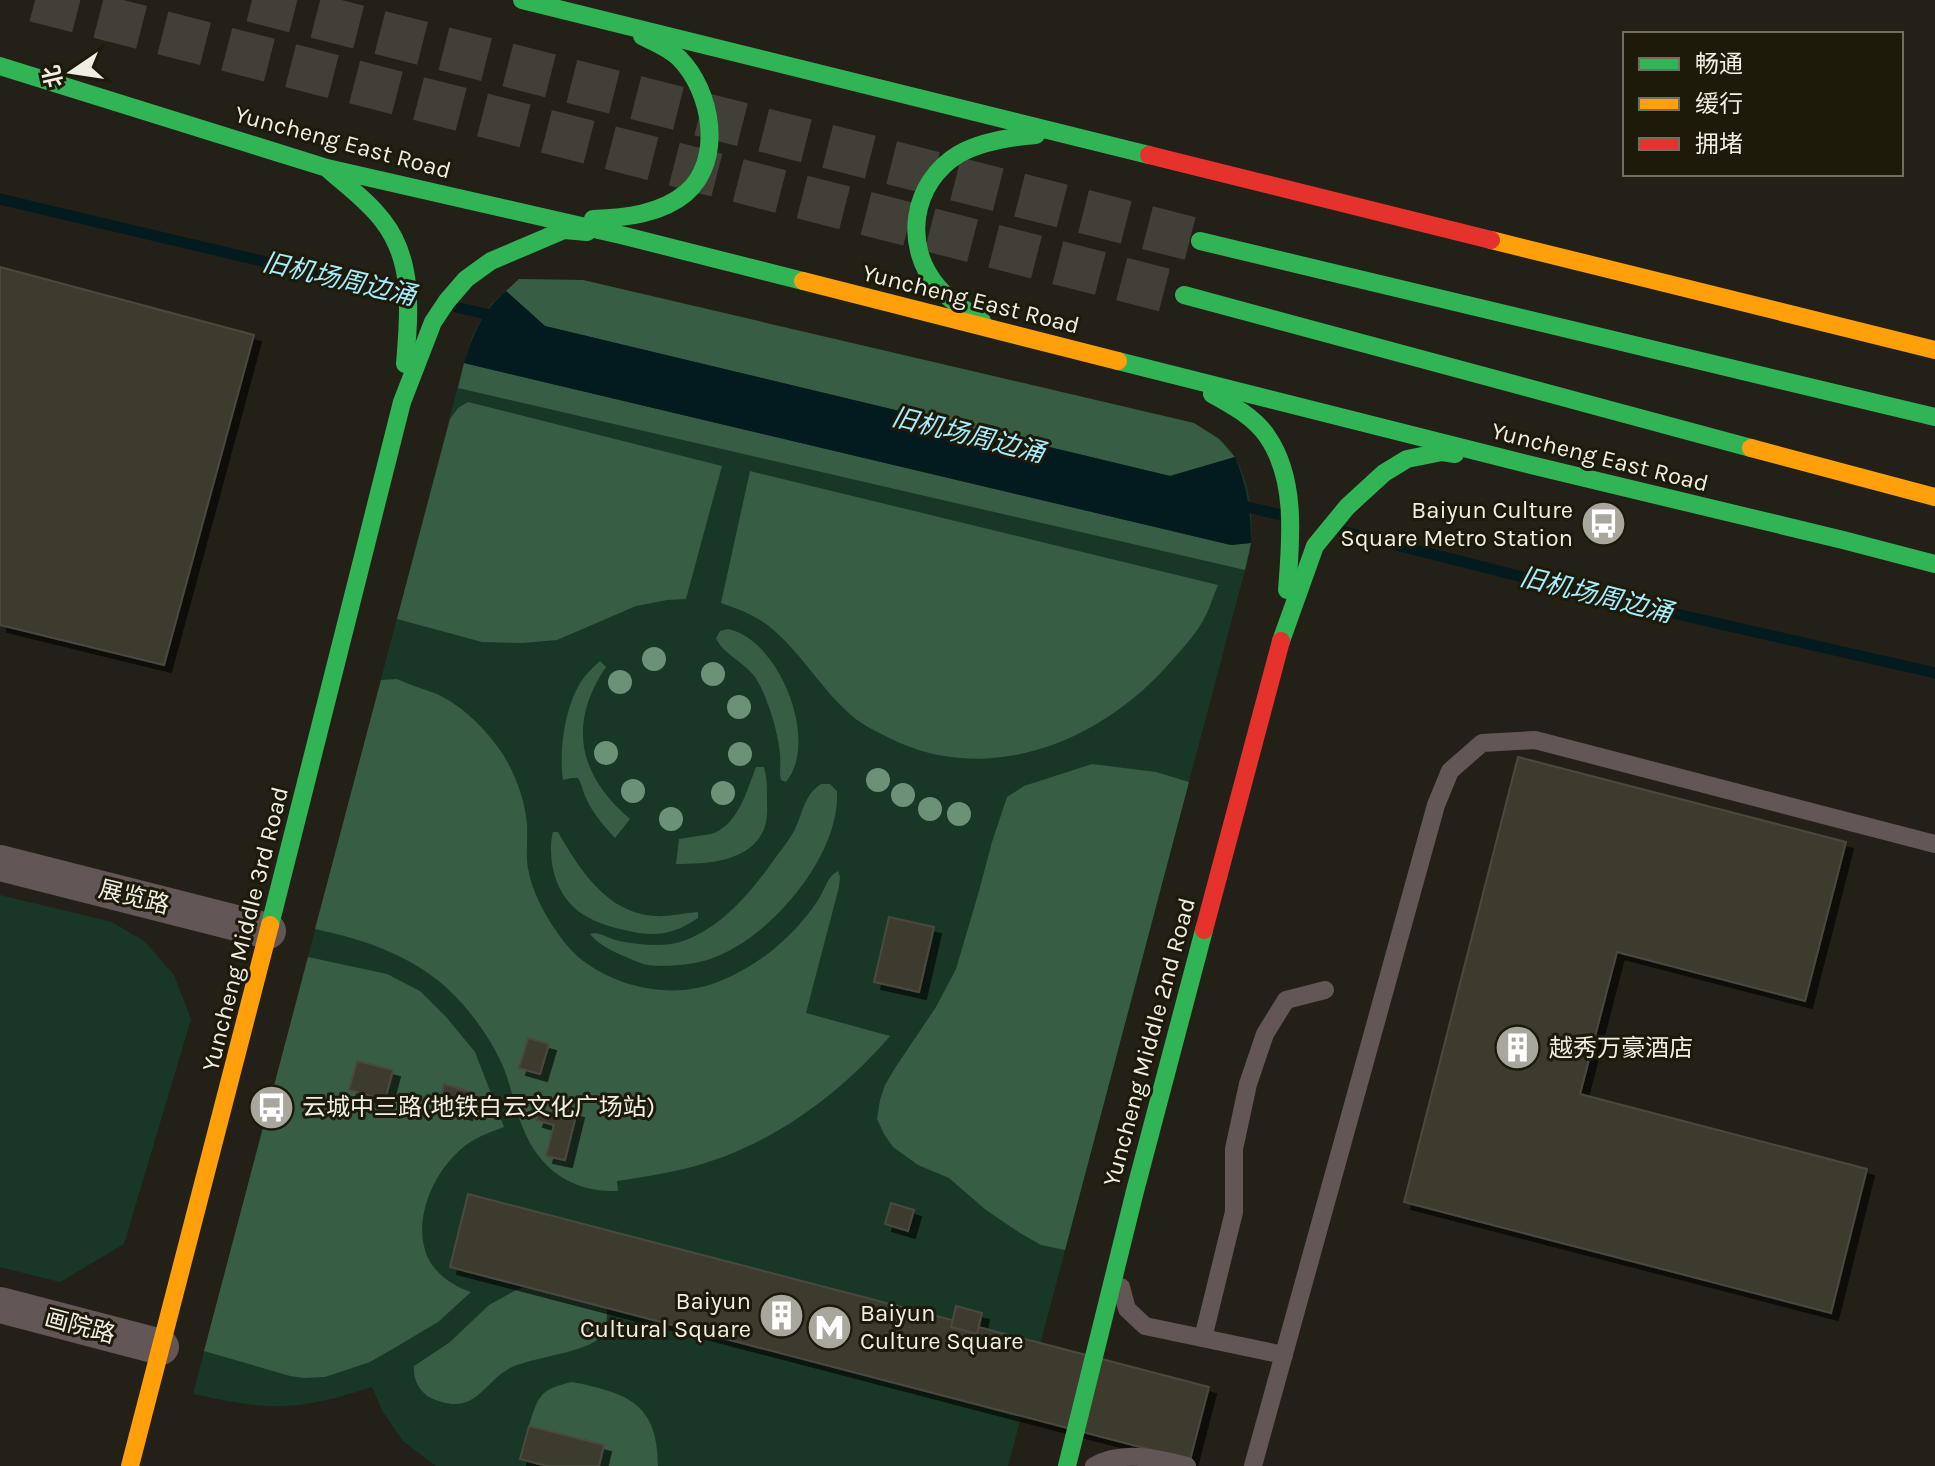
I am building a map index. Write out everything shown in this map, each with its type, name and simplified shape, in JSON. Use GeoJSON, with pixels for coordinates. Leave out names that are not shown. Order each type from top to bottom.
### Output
{"type":"FeatureCollection","features":[{"type":"Feature","properties":{"kind":"street"},"geometry":{"type":"LineString","coordinates":[[522,0],[1935,350]]}},
{"type":"Feature","properties":{"kind":"street"},"geometry":{"type":"LineString","coordinates":[[547,218],[598,220],[635,216],[670,204],[693,186],[702,174],[711,149],[709,123],[701,94],[682,61],[621,24]]}},
{"type":"Feature","properties":{"kind":"street","name":"Yuncheng East Road"},"geometry":{"type":"LineString","coordinates":[[0,66],[327,168],[625,236],[1935,564]]}},
{"type":"Feature","properties":{"kind":"street"},"geometry":{"type":"LineString","coordinates":[[995,330],[965,310],[936,284],[921,256],[915,231],[920,196],[931,176],[950,160],[978,144],[1013,136],[1058,133]]}},
{"type":"Feature","properties":{"kind":"street"},"geometry":{"type":"LineString","coordinates":[[327,168],[390,230],[404,259],[409,288],[402,402]]}},
{"type":"Feature","properties":{"kind":"street"},"geometry":{"type":"LineString","coordinates":[[402,402],[433,322],[466,279],[491,261],[564,230],[625,236]]}},
{"type":"Feature","properties":{"kind":"street"},"geometry":{"type":"LineString","coordinates":[[1200,241],[1935,417]]}},
{"type":"Feature","properties":{"kind":"street","name":"Yuncheng East Road"},"geometry":{"type":"LineString","coordinates":[[1184,295],[1935,497]]}},
{"type":"Feature","properties":{"kind":"street"},"geometry":{"type":"LineString","coordinates":[[1184,378],[1252,419],[1268,438],[1281,468],[1289,505],[1290,538],[1284,632]]}},
{"type":"Feature","properties":{"kind":"street","name":"Yuncheng Middle 3rd Road"},"geometry":{"type":"LineString","coordinates":[[130,1466],[402,402]]}},
{"type":"Feature","properties":{"kind":"street"},"geometry":{"type":"LineString","coordinates":[[1284,632],[1315,546],[1347,507],[1384,473],[1407,459],[1442,452],[1531,465]]}},
{"type":"Feature","properties":{"kind":"street","name":"Yuncheng Middle 2nd Road"},"geometry":{"type":"LineString","coordinates":[[1067,1466],[1187,991],[1284,632]]}},
{"type":"Feature","properties":{"kind":"street","name":"展览路"},"geometry":{"type":"LineString","coordinates":[[0,863],[268,931]]}},
{"type":"Feature","properties":{"kind":"street","name":"画院路"},"geometry":{"type":"LineString","coordinates":[[0,1305],[161,1347]]}},
{"type":"Feature","properties":{"kind":"lane"},"geometry":{"type":"LineString","coordinates":[[1253,1466],[1436,805],[1450,771],[1482,743],[1535,740],[1935,844]]}},
{"type":"Feature","properties":{"kind":"lane"},"geometry":{"type":"LineString","coordinates":[[1203,1338],[1234,1212],[1234,1149],[1248,1084],[1265,1034],[1286,1000],[1325,990]]}},
{"type":"Feature","properties":{"kind":"lane"},"geometry":{"type":"LineString","coordinates":[[1116,1268],[1127,1309],[1145,1326],[1284,1355]]}},
{"type":"Feature","properties":{"kind":"lane"},"geometry":{"type":"LineString","coordinates":[[1094,1466],[1103,1460],[1135,1456],[1187,1466]]}},
{"type":"Feature","properties":{"kind":"green space","name":"Baiyun Culture Square"},"geometry":{"type":"Polygon","coordinates":[[[519,279],[583,280],[1194,423],[1221,440],[1243,474],[1251,514],[1248,558],[1008,1466],[436,1466],[403,1441],[383,1412],[372,1387],[324,1401],[286,1406],[253,1405],[193,1394],[464,363],[473,334],[491,304],[519,279]]]}},
{"type":"Feature","properties":{"kind":"green space"},"geometry":{"type":"Polygon","coordinates":[[[519,279],[583,280],[1194,423],[1219,439],[1235,457],[1170,476],[545,326],[506,291],[519,279]]]}},
{"type":"Feature","properties":{"kind":"green space"},"geometry":{"type":"Polygon","coordinates":[[[464,363],[1231,545],[1251,543],[1245,570],[458,388],[464,363]]]}},
{"type":"Feature","properties":{"kind":"green space"},"geometry":{"type":"Polygon","coordinates":[[[468,402],[722,466],[686,599],[636,606],[557,640],[523,643],[482,642],[397,619],[450,419],[458,408],[468,402]]]}},
{"type":"Feature","properties":{"kind":"green space"},"geometry":{"type":"Polygon","coordinates":[[[750,471],[1218,585],[1203,620],[1189,641],[1140,692],[1111,715],[1079,734],[1044,748],[1009,756],[973,759],[936,754],[900,743],[857,720],[770,627],[721,603],[750,471]]]}},
{"type":"Feature","properties":{"kind":"green space"},"geometry":{"type":"Polygon","coordinates":[[[728,629],[747,637],[763,651],[778,671],[789,694],[796,718],[798,742],[795,764],[786,782],[781,780],[777,736],[759,685],[755,677],[716,638],[720,631],[728,629]]]}},
{"type":"Feature","properties":{"kind":"green space"},"geometry":{"type":"Polygon","coordinates":[[[600,661],[606,667],[586,709],[584,748],[599,785],[630,819],[615,838],[592,809],[578,778],[563,780],[562,769],[562,744],[574,695],[588,672],[600,661]]]}},
{"type":"Feature","properties":{"kind":"green space"},"geometry":{"type":"Polygon","coordinates":[[[397,679],[437,694],[456,705],[483,729],[504,756],[524,806],[528,867],[536,896],[557,932],[582,960],[612,978],[646,988],[681,990],[715,983],[745,969],[786,939],[838,871],[839,887],[806,1013],[890,1036],[823,1100],[797,1119],[742,1149],[684,1169],[617,1181],[618,1191],[587,1188],[560,1176],[538,1156],[530,1143],[498,1055],[457,998],[410,961],[373,945],[315,929],[381,680],[397,679]]]}},
{"type":"Feature","properties":{"kind":"green space"},"geometry":{"type":"Polygon","coordinates":[[[1092,764],[1156,772],[1189,782],[1065,1250],[1041,1245],[1020,1233],[986,1210],[949,1178],[918,1165],[893,1147],[877,1119],[885,1085],[936,1007],[956,969],[1007,797],[1024,786],[1092,764]]]}},
{"type":"Feature","properties":{"kind":"green space"},"geometry":{"type":"Polygon","coordinates":[[[756,767],[764,767],[767,790],[766,821],[758,840],[738,855],[726,859],[676,864],[679,839],[711,834],[720,830],[735,815],[756,767]]]}},
{"type":"Feature","properties":{"kind":"green space"},"geometry":{"type":"Polygon","coordinates":[[[821,784],[830,784],[837,791],[835,816],[827,842],[814,867],[777,914],[733,949],[695,963],[650,965],[611,950],[590,934],[644,945],[662,945],[686,940],[713,925],[737,905],[767,869],[794,831],[810,794],[821,784]]]}},
{"type":"Feature","properties":{"kind":"green space"},"geometry":{"type":"Polygon","coordinates":[[[553,832],[558,832],[596,887],[622,907],[654,916],[698,912],[698,918],[660,934],[631,932],[594,921],[574,908],[560,889],[552,864],[553,832]]]}},
{"type":"Feature","properties":{"kind":"green space"},"geometry":{"type":"Polygon","coordinates":[[[0,895],[112,922],[144,941],[174,975],[191,1019],[124,1244],[60,1282],[0,1267],[0,895]]]}},
{"type":"Feature","properties":{"kind":"green space"},"geometry":{"type":"Polygon","coordinates":[[[308,957],[387,974],[420,991],[475,1052],[504,1127],[470,1142],[451,1159],[436,1181],[425,1207],[422,1233],[430,1262],[448,1281],[471,1292],[438,1322],[370,1362],[325,1377],[304,1378],[204,1351],[308,957]]]}},
{"type":"Feature","properties":{"kind":"green space"},"geometry":{"type":"Polygon","coordinates":[[[543,1283],[607,1302],[602,1335],[582,1347],[510,1368],[464,1403],[442,1402],[422,1391],[415,1378],[414,1366],[450,1342],[489,1305],[518,1289],[543,1283]]]}},
{"type":"Feature","properties":{"kind":"green space"},"geometry":{"type":"Polygon","coordinates":[[[572,1382],[609,1391],[636,1404],[652,1428],[658,1466],[599,1466],[604,1445],[529,1426],[542,1395],[553,1387],[572,1382]]]}},
{"type":"Feature","properties":{"kind":"water"},"geometry":{"type":"Polygon","coordinates":[[[506,291],[545,326],[1170,476],[1235,457],[1248,499],[1251,543],[1231,545],[464,363],[480,324],[506,291]]]}},
{"type":"Feature","properties":{"kind":"building"},"geometry":{"type":"Polygon","coordinates":[[[0,267],[254,335],[164,665],[0,625],[0,267]]]}},
{"type":"Feature","properties":{"kind":"building","name":"越秀万豪酒店"},"geometry":{"type":"Polygon","coordinates":[[[1518,757],[1846,842],[1805,1001],[1617,952],[1580,1094],[1867,1169],[1831,1313],[1404,1202],[1518,757]]]}},
{"type":"Feature","properties":{"kind":"building"},"geometry":{"type":"Polygon","coordinates":[[[889,917],[934,927],[919,992],[874,982],[889,917]]]}},
{"type":"Feature","properties":{"kind":"building"},"geometry":{"type":"Polygon","coordinates":[[[528,1038],[549,1044],[540,1074],[519,1068],[528,1038]]]}},
{"type":"Feature","properties":{"kind":"building"},"geometry":{"type":"Polygon","coordinates":[[[357,1061],[393,1070],[385,1100],[349,1090],[357,1061]]]}},
{"type":"Feature","properties":{"kind":"building"},"geometry":{"type":"Polygon","coordinates":[[[444,1084],[471,1092],[465,1113],[439,1105],[444,1084]]]}},
{"type":"Feature","properties":{"kind":"building"},"geometry":{"type":"Polygon","coordinates":[[[557,1106],[577,1111],[565,1160],[546,1156],[554,1125],[536,1120],[539,1109],[555,1113],[557,1106]]]}},
{"type":"Feature","properties":{"kind":"building","name":"Baiyun Cultural Square"},"geometry":{"type":"Polygon","coordinates":[[[468,1194],[1209,1387],[1190,1460],[450,1267],[468,1194]]]}},
{"type":"Feature","properties":{"kind":"building"},"geometry":{"type":"Polygon","coordinates":[[[891,1203],[914,1210],[908,1231],[885,1224],[891,1203]]]}},
{"type":"Feature","properties":{"kind":"building"},"geometry":{"type":"Polygon","coordinates":[[[956,1306],[982,1313],[977,1334],[951,1327],[956,1306]]]}},
{"type":"Feature","properties":{"kind":"building"},"geometry":{"type":"Polygon","coordinates":[[[529,1426],[604,1445],[599,1466],[547,1466],[520,1459],[529,1426]]]}},
{"type":"Feature","properties":{"kind":"waterway","name":"旧机场周边涌"},"geometry":{"type":"LineString","coordinates":[[0,199],[397,293]]}},
{"type":"Feature","properties":{"kind":"waterway","name":"旧机场周边涌"},"geometry":{"type":"LineString","coordinates":[[456,307],[498,317]]}},
{"type":"Feature","properties":{"kind":"waterway","name":"旧机场周边涌"},"geometry":{"type":"LineString","coordinates":[[1236,504],[1281,515]]}},
{"type":"Feature","properties":{"kind":"waterway","name":"旧机场周边涌"},"geometry":{"type":"LineString","coordinates":[[1341,531],[1594,595],[1935,673]]}},
{"type":"Feature","properties":{"kind":"tunnel"},"geometry":{"type":"LineString","coordinates":[[35,0],[1184,295]]}},
{"type":"Feature","properties":{"kind":"tunnel"},"geometry":{"type":"LineString","coordinates":[[252,0],[1200,241]]}},
{"type":"Feature","properties":{"kind":"traffic: fast"},"geometry":{"type":"LineString","coordinates":[[522,0],[1149,155]]}},
{"type":"Feature","properties":{"kind":"traffic: fast"},"geometry":{"type":"LineString","coordinates":[[593,219],[630,216],[665,206],[686,193],[706,163],[709,126],[699,88],[679,58],[642,36]]}},
{"type":"Feature","properties":{"kind":"traffic: fast"},"geometry":{"type":"LineString","coordinates":[[0,66],[327,168],[625,236],[803,281]]}},
{"type":"Feature","properties":{"kind":"traffic: fast"},"geometry":{"type":"LineString","coordinates":[[982,321],[948,297],[927,271],[919,253],[916,234],[922,198],[943,166],[959,154],[996,140],[1036,135]]}},
{"type":"Feature","properties":{"kind":"traffic: fast"},"geometry":{"type":"LineString","coordinates":[[329,170],[383,221],[400,254],[408,290],[405,364]]}},
{"type":"Feature","properties":{"kind":"traffic: fast"},"geometry":{"type":"LineString","coordinates":[[270,925],[402,402],[433,322],[466,279],[491,261],[564,230],[587,232]]}},
{"type":"Feature","properties":{"kind":"traffic: fast"},"geometry":{"type":"LineString","coordinates":[[1200,241],[1935,417]]}},
{"type":"Feature","properties":{"kind":"traffic: fast"},"geometry":{"type":"LineString","coordinates":[[1184,295],[1751,448]]}},
{"type":"Feature","properties":{"kind":"traffic: fast"},"geometry":{"type":"LineString","coordinates":[[1118,361],[1935,564]]}},
{"type":"Feature","properties":{"kind":"traffic: fast"},"geometry":{"type":"LineString","coordinates":[[1212,394],[1256,423],[1277,453],[1288,490],[1290,510],[1287,590]]}},
{"type":"Feature","properties":{"kind":"traffic: fast"},"geometry":{"type":"LineString","coordinates":[[1281,641],[1315,546],[1347,507],[1384,473],[1407,459],[1442,452],[1455,454]]}},
{"type":"Feature","properties":{"kind":"traffic: fast"},"geometry":{"type":"LineString","coordinates":[[1067,1466],[1204,930]]}},
{"type":"Feature","properties":{"kind":"traffic: slow"},"geometry":{"type":"LineString","coordinates":[[1491,240],[1935,350]]}},
{"type":"Feature","properties":{"kind":"traffic: slow"},"geometry":{"type":"LineString","coordinates":[[803,281],[1118,361]]}},
{"type":"Feature","properties":{"kind":"traffic: slow"},"geometry":{"type":"LineString","coordinates":[[1751,448],[1935,497]]}},
{"type":"Feature","properties":{"kind":"traffic: slow"},"geometry":{"type":"LineString","coordinates":[[130,1466],[270,925]]}},
{"type":"Feature","properties":{"kind":"traffic: jam"},"geometry":{"type":"LineString","coordinates":[[1149,155],[1491,240]]}},
{"type":"Feature","properties":{"kind":"traffic: jam"},"geometry":{"type":"LineString","coordinates":[[1204,930],[1281,641]]}},
{"type":"Feature","properties":{"kind":"place","name":"Baiyun Culture Square Metro Station"},"geometry":{"type":"Point","coordinates":[1604,524]}},
{"type":"Feature","properties":{"kind":"place","name":"越秀万豪酒店"},"geometry":{"type":"Point","coordinates":[1518,1048]}},
{"type":"Feature","properties":{"kind":"place","name":"云城中三路(地铁白云文化广场站)"},"geometry":{"type":"Point","coordinates":[271,1107]}},
{"type":"Feature","properties":{"kind":"place","name":"Baiyun Cultural Square"},"geometry":{"type":"Point","coordinates":[782,1315]}},
{"type":"Feature","properties":{"kind":"place","name":"Baiyun Culture Square"},"geometry":{"type":"Point","coordinates":[829,1327]}}]}
